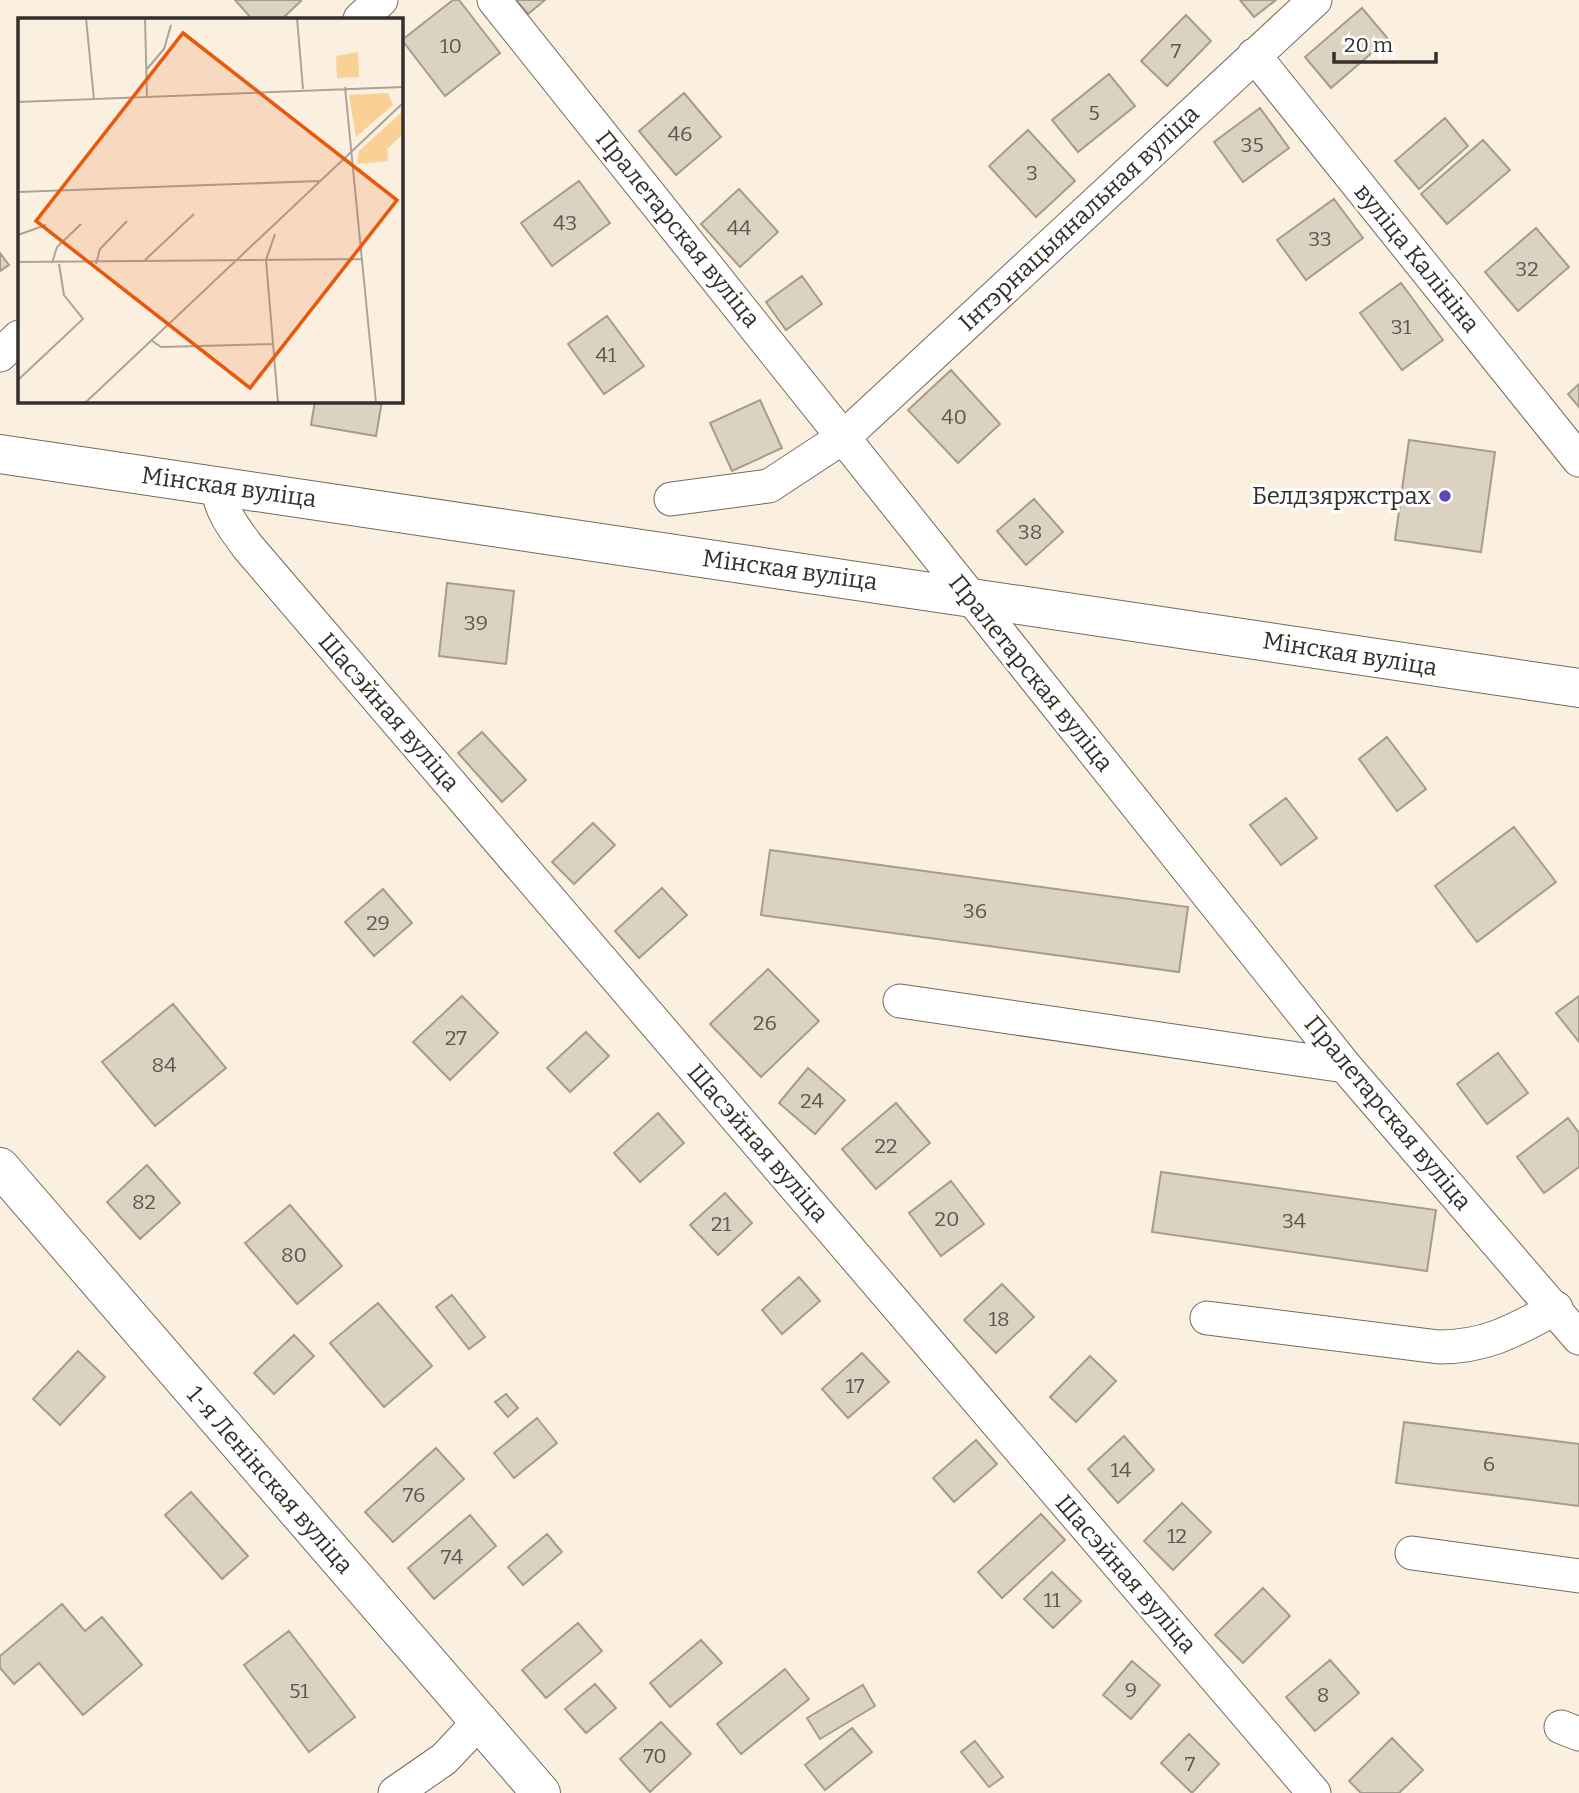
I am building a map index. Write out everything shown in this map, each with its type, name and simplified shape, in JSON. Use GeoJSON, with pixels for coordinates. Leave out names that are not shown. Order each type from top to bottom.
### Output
{"type":"FeatureCollection","features":[{"type":"Feature","properties":{"kind":"main road","name":"Мінская вуліца"},"geometry":{"type":"LineString","coordinates":[[0,454],[1579,688]]}},
{"type":"Feature","properties":{"kind":"main road","name":"1-я Ленінская вуліца"},"geometry":{"type":"LineString","coordinates":[[0,1167],[541,1793]]}},
{"type":"Feature","properties":{"kind":"street"},"geometry":{"type":"LineString","coordinates":[[361,18],[381,0]]}},
{"type":"Feature","properties":{"kind":"street","name":"Пралетарская вуліца"},"geometry":{"type":"LineString","coordinates":[[494,0],[845,436],[968,597],[1345,1066],[1556,1308],[1579,1338]]}},
{"type":"Feature","properties":{"kind":"street","name":"Інтэрнацыянальная вуліца"},"geometry":{"type":"LineString","coordinates":[[671,499],[769,486],[845,436],[1315,0]]}},
{"type":"Feature","properties":{"kind":"street","name":"вуліца Калініна"},"geometry":{"type":"LineString","coordinates":[[1254,55],[1579,460]]}},
{"type":"Feature","properties":{"kind":"street"},"geometry":{"type":"LineString","coordinates":[[0,355],[18,338]]}},
{"type":"Feature","properties":{"kind":"street","name":"Шасэйная вуліца"},"geometry":{"type":"LineString","coordinates":[[217,485],[219,502],[247,547],[1314,1793]]}},
{"type":"Feature","properties":{"kind":"street"},"geometry":{"type":"LineString","coordinates":[[900,1001],[1345,1066]]}},
{"type":"Feature","properties":{"kind":"street"},"geometry":{"type":"LineString","coordinates":[[1207,1318],[1439,1347],[1463,1347],[1496,1340],[1556,1308]]}},
{"type":"Feature","properties":{"kind":"street"},"geometry":{"type":"LineString","coordinates":[[1412,1553],[1579,1576]]}},
{"type":"Feature","properties":{"kind":"street"},"geometry":{"type":"LineString","coordinates":[[395,1793],[444,1759],[479,1722]]}},
{"type":"Feature","properties":{"kind":"building"},"geometry":{"type":"Polygon","coordinates":[[[235,0],[301,1],[283,18],[251,18],[235,0]]]}},
{"type":"Feature","properties":{"kind":"building"},"geometry":{"type":"Polygon","coordinates":[[[453,0],[459,0],[500,53],[445,96],[402,40],[453,0]]]}},
{"type":"Feature","properties":{"kind":"building"},"geometry":{"type":"Polygon","coordinates":[[[516,0],[545,0],[528,14],[516,0]]]}},
{"type":"Feature","properties":{"kind":"building"},"geometry":{"type":"Polygon","coordinates":[[[1240,0],[1276,0],[1254,17],[1240,0]]]}},
{"type":"Feature","properties":{"kind":"building"},"geometry":{"type":"Polygon","coordinates":[[[1362,8],[1388,39],[1331,88],[1305,57],[1362,8]]]}},
{"type":"Feature","properties":{"kind":"building"},"geometry":{"type":"Polygon","coordinates":[[[1186,15],[1211,41],[1167,86],[1141,61],[1186,15]]]}},
{"type":"Feature","properties":{"kind":"building"},"geometry":{"type":"Polygon","coordinates":[[[1109,74],[1135,106],[1078,152],[1052,120],[1109,74]]]}},
{"type":"Feature","properties":{"kind":"building"},"geometry":{"type":"Polygon","coordinates":[[[684,93],[721,137],[676,175],[639,131],[684,93]]]}},
{"type":"Feature","properties":{"kind":"building"},"geometry":{"type":"Polygon","coordinates":[[[1260,108],[1289,148],[1243,182],[1214,142],[1260,108]]]}},
{"type":"Feature","properties":{"kind":"building"},"geometry":{"type":"Polygon","coordinates":[[[1445,118],[1468,146],[1419,189],[1395,161],[1445,118]]]}},
{"type":"Feature","properties":{"kind":"building"},"geometry":{"type":"Polygon","coordinates":[[[1028,130],[1075,181],[1036,217],[989,166],[1028,130]]]}},
{"type":"Feature","properties":{"kind":"building"},"geometry":{"type":"Polygon","coordinates":[[[1483,140],[1510,170],[1447,224],[1421,194],[1483,140]]]}},
{"type":"Feature","properties":{"kind":"building"},"geometry":{"type":"Polygon","coordinates":[[[579,181],[610,223],[552,266],[521,223],[579,181]]]}},
{"type":"Feature","properties":{"kind":"building"},"geometry":{"type":"Polygon","coordinates":[[[739,189],[778,232],[740,267],[701,224],[739,189]]]}},
{"type":"Feature","properties":{"kind":"building"},"geometry":{"type":"Polygon","coordinates":[[[1334,199],[1363,238],[1306,280],[1277,240],[1334,199]]]}},
{"type":"Feature","properties":{"kind":"building"},"geometry":{"type":"Polygon","coordinates":[[[1536,228],[1569,267],[1518,311],[1485,272],[1536,228]]]}},
{"type":"Feature","properties":{"kind":"building"},"geometry":{"type":"Polygon","coordinates":[[[0,253],[9,265],[0,271],[0,253]]]}},
{"type":"Feature","properties":{"kind":"building"},"geometry":{"type":"Polygon","coordinates":[[[802,276],[822,304],[786,330],[766,302],[802,276]]]}},
{"type":"Feature","properties":{"kind":"building"},"geometry":{"type":"Polygon","coordinates":[[[1401,283],[1443,340],[1402,370],[1360,313],[1401,283]]]}},
{"type":"Feature","properties":{"kind":"building"},"geometry":{"type":"Polygon","coordinates":[[[607,316],[644,366],[604,394],[568,344],[607,316]]]}},
{"type":"Feature","properties":{"kind":"building"},"geometry":{"type":"Polygon","coordinates":[[[951,370],[1000,424],[958,463],[908,410],[951,370]]]}},
{"type":"Feature","properties":{"kind":"building"},"geometry":{"type":"Polygon","coordinates":[[[1579,384],[1579,407],[1568,394],[1579,384]]]}},
{"type":"Feature","properties":{"kind":"building"},"geometry":{"type":"Polygon","coordinates":[[[760,400],[782,448],[732,471],[710,423],[760,400]]]}},
{"type":"Feature","properties":{"kind":"building"},"geometry":{"type":"Polygon","coordinates":[[[315,402],[382,402],[376,436],[311,425],[315,402]]]}},
{"type":"Feature","properties":{"kind":"building","name":"Белдзяржстрах"},"geometry":{"type":"Polygon","coordinates":[[[1409,440],[1495,452],[1481,552],[1395,540],[1409,440]]]}},
{"type":"Feature","properties":{"kind":"building"},"geometry":{"type":"Polygon","coordinates":[[[1034,499],[1063,532],[1026,565],[997,531],[1034,499]]]}},
{"type":"Feature","properties":{"kind":"building"},"geometry":{"type":"Polygon","coordinates":[[[447,583],[514,591],[506,664],[439,656],[447,583]]]}},
{"type":"Feature","properties":{"kind":"building"},"geometry":{"type":"Polygon","coordinates":[[[482,732],[526,780],[502,802],[458,753],[482,732]]]}},
{"type":"Feature","properties":{"kind":"building"},"geometry":{"type":"Polygon","coordinates":[[[1387,737],[1426,789],[1397,811],[1359,759],[1387,737]]]}},
{"type":"Feature","properties":{"kind":"building"},"geometry":{"type":"Polygon","coordinates":[[[1286,798],[1317,838],[1281,865],[1250,825],[1286,798]]]}},
{"type":"Feature","properties":{"kind":"building"},"geometry":{"type":"Polygon","coordinates":[[[593,823],[615,845],[574,884],[552,862],[593,823]]]}},
{"type":"Feature","properties":{"kind":"building"},"geometry":{"type":"Polygon","coordinates":[[[1514,827],[1556,882],[1477,942],[1435,886],[1514,827]]]}},
{"type":"Feature","properties":{"kind":"building"},"geometry":{"type":"Polygon","coordinates":[[[770,850],[1188,907],[1179,972],[761,915],[770,850]]]}},
{"type":"Feature","properties":{"kind":"building"},"geometry":{"type":"Polygon","coordinates":[[[662,888],[687,915],[639,958],[615,931],[662,888]]]}},
{"type":"Feature","properties":{"kind":"building"},"geometry":{"type":"Polygon","coordinates":[[[383,889],[412,923],[374,956],[345,922],[383,889]]]}},
{"type":"Feature","properties":{"kind":"building"},"geometry":{"type":"Polygon","coordinates":[[[768,969],[819,1021],[761,1077],[710,1024],[768,969]]]}},
{"type":"Feature","properties":{"kind":"building"},"geometry":{"type":"Polygon","coordinates":[[[462,996],[498,1033],[450,1080],[413,1042],[462,996]]]}},
{"type":"Feature","properties":{"kind":"building"},"geometry":{"type":"Polygon","coordinates":[[[1579,996],[1579,1042],[1556,1013],[1579,996]]]}},
{"type":"Feature","properties":{"kind":"building"},"geometry":{"type":"Polygon","coordinates":[[[173,1004],[226,1068],[155,1126],[102,1062],[173,1004]]]}},
{"type":"Feature","properties":{"kind":"building"},"geometry":{"type":"Polygon","coordinates":[[[586,1032],[609,1056],[570,1092],[547,1068],[586,1032]]]}},
{"type":"Feature","properties":{"kind":"building"},"geometry":{"type":"Polygon","coordinates":[[[1498,1053],[1528,1093],[1487,1124],[1457,1084],[1498,1053]]]}},
{"type":"Feature","properties":{"kind":"building"},"geometry":{"type":"Polygon","coordinates":[[[808,1068],[845,1100],[815,1134],[779,1103],[808,1068]]]}},
{"type":"Feature","properties":{"kind":"building"},"geometry":{"type":"Polygon","coordinates":[[[896,1103],[930,1143],[876,1189],[842,1149],[896,1103]]]}},
{"type":"Feature","properties":{"kind":"building"},"geometry":{"type":"Polygon","coordinates":[[[658,1113],[684,1143],[640,1182],[614,1153],[658,1113]]]}},
{"type":"Feature","properties":{"kind":"building"},"geometry":{"type":"Polygon","coordinates":[[[1568,1118],[1579,1133],[1579,1167],[1544,1193],[1517,1157],[1568,1118]]]}},
{"type":"Feature","properties":{"kind":"building"},"geometry":{"type":"Polygon","coordinates":[[[147,1165],[180,1203],[140,1239],[107,1202],[147,1165]]]}},
{"type":"Feature","properties":{"kind":"building"},"geometry":{"type":"Polygon","coordinates":[[[1161,1172],[1436,1210],[1427,1271],[1152,1232],[1161,1172]]]}},
{"type":"Feature","properties":{"kind":"building"},"geometry":{"type":"Polygon","coordinates":[[[951,1181],[984,1224],[941,1256],[909,1213],[951,1181]]]}},
{"type":"Feature","properties":{"kind":"building"},"geometry":{"type":"Polygon","coordinates":[[[725,1193],[752,1223],[718,1255],[690,1225],[725,1193]]]}},
{"type":"Feature","properties":{"kind":"building"},"geometry":{"type":"Polygon","coordinates":[[[290,1205],[342,1266],[297,1304],[245,1243],[290,1205]]]}},
{"type":"Feature","properties":{"kind":"building"},"geometry":{"type":"Polygon","coordinates":[[[799,1277],[820,1301],[782,1334],[762,1310],[799,1277]]]}},
{"type":"Feature","properties":{"kind":"building"},"geometry":{"type":"Polygon","coordinates":[[[1002,1284],[1034,1317],[996,1353],[964,1320],[1002,1284]]]}},
{"type":"Feature","properties":{"kind":"building"},"geometry":{"type":"Polygon","coordinates":[[[452,1295],[485,1337],[469,1349],[436,1307],[452,1295]]]}},
{"type":"Feature","properties":{"kind":"building"},"geometry":{"type":"Polygon","coordinates":[[[378,1303],[432,1366],[384,1407],[330,1343],[378,1303]]]}},
{"type":"Feature","properties":{"kind":"building"},"geometry":{"type":"Polygon","coordinates":[[[294,1335],[314,1356],[274,1394],[254,1373],[294,1335]]]}},
{"type":"Feature","properties":{"kind":"building"},"geometry":{"type":"Polygon","coordinates":[[[78,1351],[105,1377],[60,1425],[33,1399],[78,1351]]]}},
{"type":"Feature","properties":{"kind":"building"},"geometry":{"type":"Polygon","coordinates":[[[862,1353],[889,1382],[848,1418],[822,1389],[862,1353]]]}},
{"type":"Feature","properties":{"kind":"building"},"geometry":{"type":"Polygon","coordinates":[[[1090,1356],[1116,1381],[1076,1422],[1050,1397],[1090,1356]]]}},
{"type":"Feature","properties":{"kind":"building"},"geometry":{"type":"Polygon","coordinates":[[[506,1394],[518,1408],[508,1417],[495,1402],[506,1394]]]}},
{"type":"Feature","properties":{"kind":"building"},"geometry":{"type":"Polygon","coordinates":[[[537,1418],[557,1443],[514,1478],[494,1453],[537,1418]]]}},
{"type":"Feature","properties":{"kind":"building"},"geometry":{"type":"Polygon","coordinates":[[[1404,1422],[1579,1444],[1579,1506],[1396,1483],[1404,1422]]]}},
{"type":"Feature","properties":{"kind":"building"},"geometry":{"type":"Polygon","coordinates":[[[1124,1436],[1154,1470],[1118,1503],[1088,1469],[1124,1436]]]}},
{"type":"Feature","properties":{"kind":"building"},"geometry":{"type":"Polygon","coordinates":[[[976,1440],[997,1464],[954,1502],[933,1478],[976,1440]]]}},
{"type":"Feature","properties":{"kind":"building"},"geometry":{"type":"Polygon","coordinates":[[[436,1448],[464,1479],[393,1542],[365,1512],[436,1448]]]}},
{"type":"Feature","properties":{"kind":"building"},"geometry":{"type":"Polygon","coordinates":[[[191,1492],[248,1556],[222,1579],[165,1515],[191,1492]]]}},
{"type":"Feature","properties":{"kind":"building"},"geometry":{"type":"Polygon","coordinates":[[[1182,1503],[1211,1532],[1173,1570],[1144,1541],[1182,1503]]]}},
{"type":"Feature","properties":{"kind":"building"},"geometry":{"type":"Polygon","coordinates":[[[1041,1514],[1065,1540],[1002,1598],[978,1572],[1041,1514]]]}},
{"type":"Feature","properties":{"kind":"building"},"geometry":{"type":"Polygon","coordinates":[[[470,1515],[496,1546],[434,1599],[408,1568],[470,1515]]]}},
{"type":"Feature","properties":{"kind":"building"},"geometry":{"type":"Polygon","coordinates":[[[547,1534],[562,1552],[523,1585],[508,1567],[547,1534]]]}},
{"type":"Feature","properties":{"kind":"building"},"geometry":{"type":"Polygon","coordinates":[[[1052,1572],[1081,1601],[1053,1628],[1024,1599],[1052,1572]]]}},
{"type":"Feature","properties":{"kind":"building"},"geometry":{"type":"Polygon","coordinates":[[[1263,1588],[1290,1616],[1243,1663],[1215,1635],[1263,1588]]]}},
{"type":"Feature","properties":{"kind":"building"},"geometry":{"type":"Polygon","coordinates":[[[62,1604],[85,1631],[102,1617],[142,1665],[83,1715],[39,1663],[14,1684],[0,1668],[0,1656],[62,1604]]]}},
{"type":"Feature","properties":{"kind":"building"},"geometry":{"type":"Polygon","coordinates":[[[578,1623],[602,1651],[546,1698],[522,1670],[578,1623]]]}},
{"type":"Feature","properties":{"kind":"building"},"geometry":{"type":"Polygon","coordinates":[[[289,1631],[355,1717],[309,1752],[244,1665],[289,1631]]]}},
{"type":"Feature","properties":{"kind":"building"},"geometry":{"type":"Polygon","coordinates":[[[701,1640],[722,1663],[670,1707],[650,1683],[701,1640]]]}},
{"type":"Feature","properties":{"kind":"building"},"geometry":{"type":"Polygon","coordinates":[[[1330,1660],[1359,1693],[1315,1731],[1286,1697],[1330,1660]]]}},
{"type":"Feature","properties":{"kind":"building"},"geometry":{"type":"Polygon","coordinates":[[[1132,1661],[1160,1685],[1131,1719],[1103,1695],[1132,1661]]]}},
{"type":"Feature","properties":{"kind":"building"},"geometry":{"type":"Polygon","coordinates":[[[785,1669],[809,1699],[741,1754],[717,1724],[785,1669]]]}},
{"type":"Feature","properties":{"kind":"building"},"geometry":{"type":"Polygon","coordinates":[[[595,1684],[616,1708],[586,1733],[565,1709],[595,1684]]]}},
{"type":"Feature","properties":{"kind":"building"},"geometry":{"type":"Polygon","coordinates":[[[863,1685],[875,1706],[820,1739],[807,1718],[863,1685]]]}},
{"type":"Feature","properties":{"kind":"building"},"geometry":{"type":"Polygon","coordinates":[[[661,1722],[691,1754],[650,1792],[620,1759],[661,1722]]]}},
{"type":"Feature","properties":{"kind":"building"},"geometry":{"type":"Polygon","coordinates":[[[852,1728],[872,1752],[825,1790],[805,1765],[852,1728]]]}},
{"type":"Feature","properties":{"kind":"building"},"geometry":{"type":"Polygon","coordinates":[[[1189,1734],[1219,1764],[1192,1793],[1161,1763],[1189,1734]]]}},
{"type":"Feature","properties":{"kind":"building"},"geometry":{"type":"Polygon","coordinates":[[[1392,1738],[1423,1770],[1399,1793],[1361,1793],[1349,1781],[1392,1738]]]}},
{"type":"Feature","properties":{"kind":"building"},"geometry":{"type":"Polygon","coordinates":[[[975,1741],[1003,1777],[989,1787],[961,1752],[975,1741]]]}},
{"type":"Feature","properties":{"kind":"place","name":"Белдзяржстрах"},"geometry":{"type":"Point","coordinates":[1445,496]}}]}
